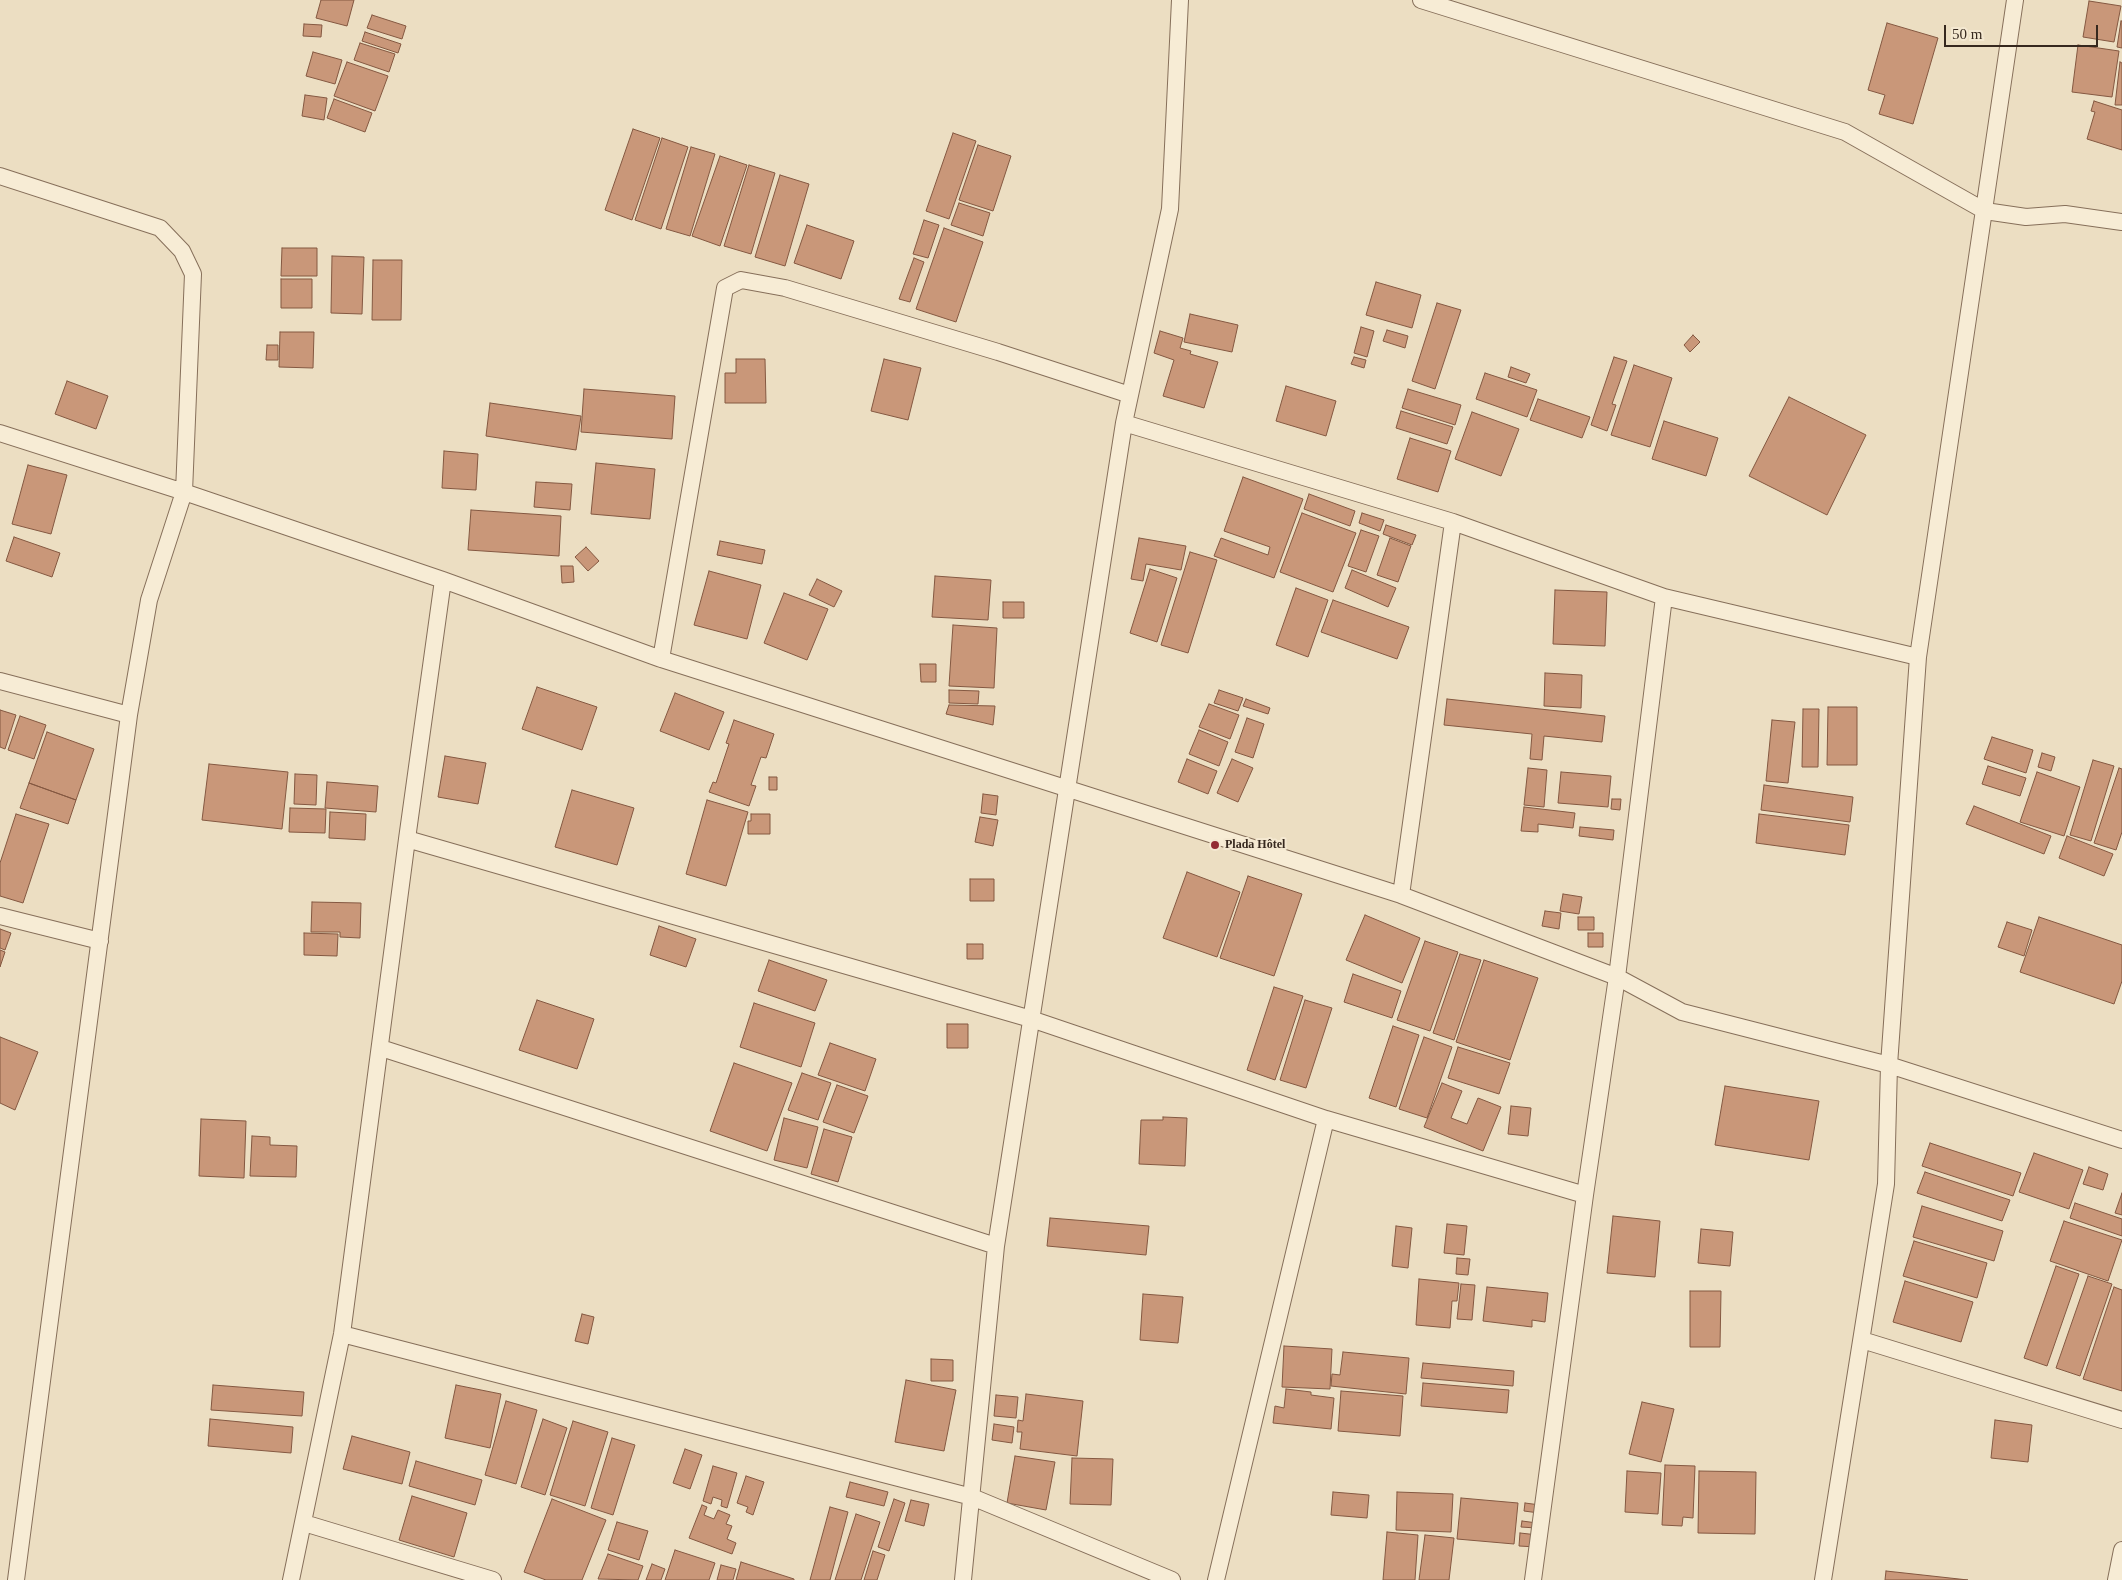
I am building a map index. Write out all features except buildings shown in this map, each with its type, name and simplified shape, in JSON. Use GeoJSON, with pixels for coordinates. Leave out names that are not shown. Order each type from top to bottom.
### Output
{"type":"FeatureCollection","features":[{"type":"Feature","properties":{"kind":"street"},"geometry":{"type":"LineString","coordinates":[[963,1580],[996,1246],[1124,423],[1170,209],[1180,0]]}},
{"type":"Feature","properties":{"kind":"street"},"geometry":{"type":"LineString","coordinates":[[1421,0],[1845,132],[1985,211],[2026,217],[2065,214],[2122,222]]}},
{"type":"Feature","properties":{"kind":"street"},"geometry":{"type":"LineString","coordinates":[[1823,1580],[1886,1184],[1889,1065],[1918,657],[2015,0]]}},
{"type":"Feature","properties":{"kind":"street"},"geometry":{"type":"LineString","coordinates":[[0,176],[160,228],[182,251],[193,274],[184,492],[148,600],[129,715],[16,1580]]}},
{"type":"Feature","properties":{"kind":"street"},"geometry":{"type":"LineString","coordinates":[[662,659],[725,288],[742,280],[785,288],[998,352],[1130,395]]}},
{"type":"Feature","properties":{"kind":"street"},"geometry":{"type":"LineString","coordinates":[[1124,423],[1453,522],[1664,597],[1918,657]]}},
{"type":"Feature","properties":{"kind":"street"},"geometry":{"type":"LineString","coordinates":[[0,433],[184,492],[443,580],[662,659],[1401,895],[1617,977],[1682,1012],[1889,1065],[2122,1140]]}},
{"type":"Feature","properties":{"kind":"street"},"geometry":{"type":"LineString","coordinates":[[1401,895],[1453,522]]}},
{"type":"Feature","properties":{"kind":"street"},"geometry":{"type":"LineString","coordinates":[[291,1580],[342,1334],[381,1048],[406,839],[443,580]]}},
{"type":"Feature","properties":{"kind":"street"},"geometry":{"type":"LineString","coordinates":[[1533,1580],[1585,1195],[1617,977],[1664,597]]}},
{"type":"Feature","properties":{"kind":"street"},"geometry":{"type":"LineString","coordinates":[[0,680],[129,715]]}},
{"type":"Feature","properties":{"kind":"street"},"geometry":{"type":"LineString","coordinates":[[406,839],[1031,1019],[1326,1119],[1585,1195]]}},
{"type":"Feature","properties":{"kind":"street"},"geometry":{"type":"LineString","coordinates":[[0,916],[100,941]]}},
{"type":"Feature","properties":{"kind":"street"},"geometry":{"type":"LineString","coordinates":[[381,1048],[996,1246]]}},
{"type":"Feature","properties":{"kind":"street"},"geometry":{"type":"LineString","coordinates":[[1216,1580],[1326,1119]]}},
{"type":"Feature","properties":{"kind":"street"},"geometry":{"type":"LineString","coordinates":[[342,1334],[972,1497],[1172,1580]]}},
{"type":"Feature","properties":{"kind":"street"},"geometry":{"type":"LineString","coordinates":[[1862,1340],[2122,1420]]}},
{"type":"Feature","properties":{"kind":"street"},"geometry":{"type":"LineString","coordinates":[[304,1523],[493,1580]]}},
{"type":"Feature","properties":{"kind":"street"},"geometry":{"type":"LineString","coordinates":[[2116,1580],[2122,1550]]}},
{"type":"Feature","properties":{"kind":"place","name":"Plada Hôtel"},"geometry":{"type":"Point","coordinates":[1215,845]}}]}
